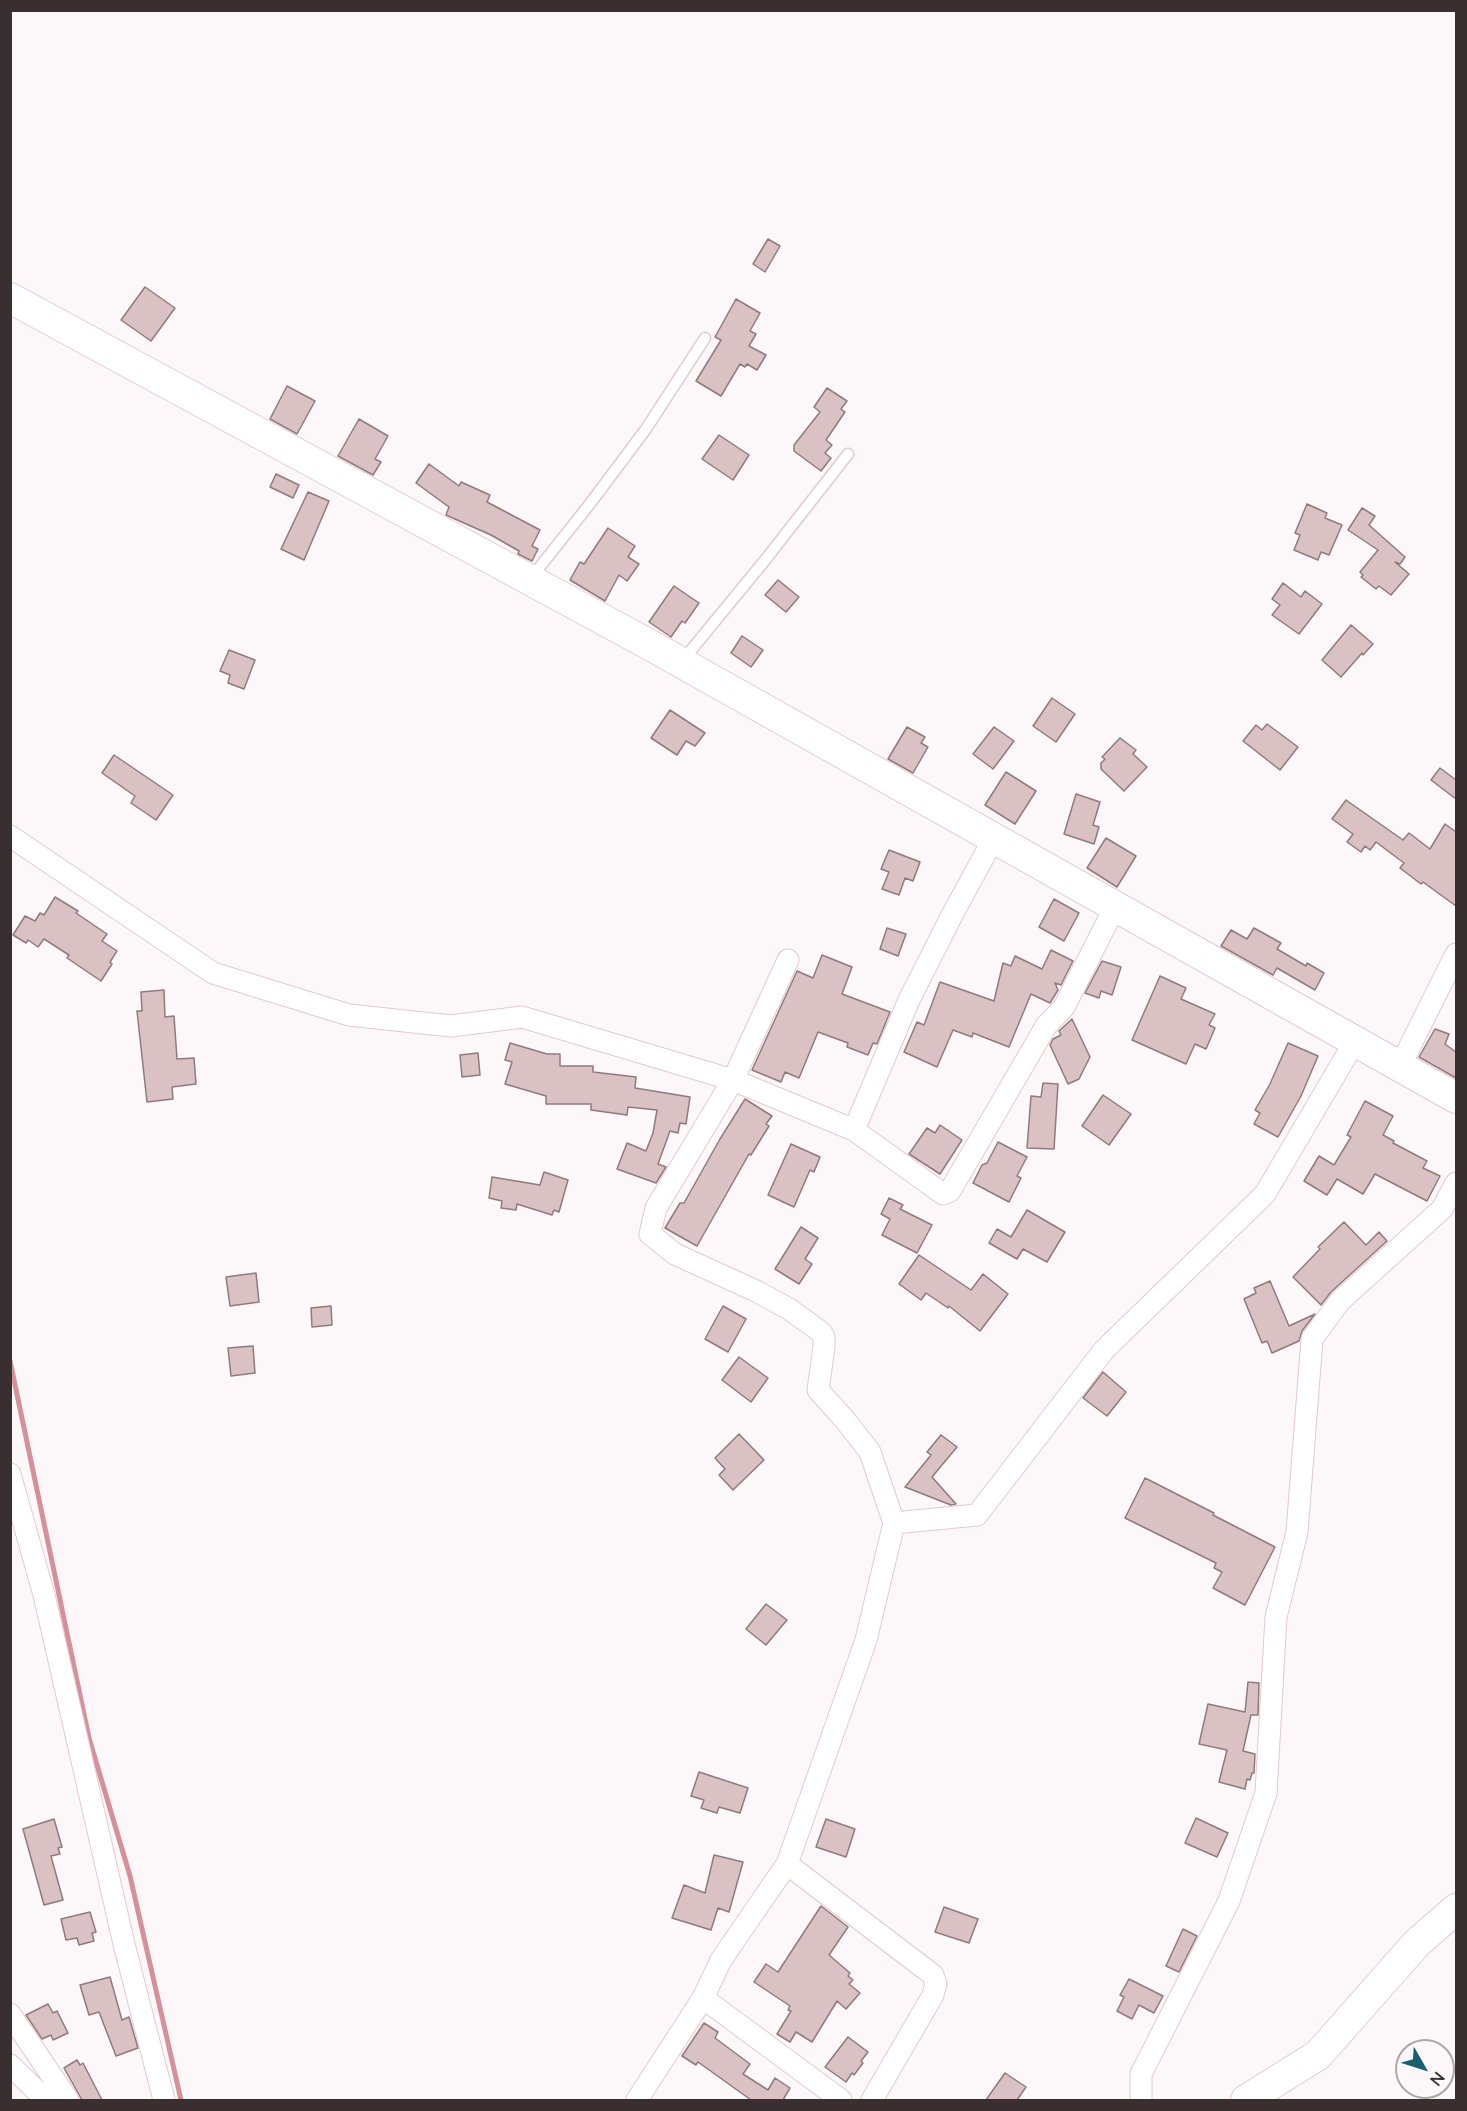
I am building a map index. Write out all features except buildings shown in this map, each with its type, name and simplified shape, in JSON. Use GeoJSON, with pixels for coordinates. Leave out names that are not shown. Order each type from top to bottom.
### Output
{"type":"FeatureCollection","features":[{"type":"Feature","properties":{"kind":"street"},"geometry":{"type":"LineString","coordinates":[[10,298],[681,663],[1116,905],[1456,1098]]}},
{"type":"Feature","properties":{"kind":"street"},"geometry":{"type":"LineString","coordinates":[[10,836],[213,973],[349,1015],[451,1026],[522,1017],[733,1080],[854,1130],[943,1194],[950,1191],[1046,1026],[1064,1007],[1116,905]]}},
{"type":"Feature","properties":{"kind":"street"},"geometry":{"type":"LineString","coordinates":[[854,1130],[909,1000],[994,838]]}},
{"type":"Feature","properties":{"kind":"street"},"geometry":{"type":"LineString","coordinates":[[1400,1066],[1456,954]]}},
{"type":"Feature","properties":{"kind":"street"},"geometry":{"type":"LineString","coordinates":[[637,2100],[702,1998],[721,1960],[788,1864],[866,1640],[894,1522],[870,1452],[818,1390],[824,1347],[824,1337],[821,1332],[789,1309],[758,1292],[675,1254],[650,1234],[656,1208],[733,1080],[788,960]]}},
{"type":"Feature","properties":{"kind":"street"},"geometry":{"type":"LineString","coordinates":[[894,1522],[977,1515],[1104,1350],[1264,1194],[1354,1041]]}},
{"type":"Feature","properties":{"kind":"street"},"geometry":{"type":"LineString","coordinates":[[1141,2100],[1141,2074],[1229,1901],[1266,1793],[1276,1617],[1298,1532],[1312,1339],[1340,1301],[1442,1209],[1456,1183]]}},
{"type":"Feature","properties":{"kind":"street"},"geometry":{"type":"LineString","coordinates":[[10,1474],[44,1595],[124,1944],[164,2100]]}},
{"type":"Feature","properties":{"kind":"street"},"geometry":{"type":"LineString","coordinates":[[788,1864],[933,1975],[936,1984],[933,1995],[872,2100]]}},
{"type":"Feature","properties":{"kind":"street"},"geometry":{"type":"LineString","coordinates":[[1246,2100],[1318,2055],[1417,1943],[1456,1909]]}},
{"type":"Feature","properties":{"kind":"street"},"geometry":{"type":"LineString","coordinates":[[702,1998],[841,2100]]}},
{"type":"Feature","properties":{"kind":"street"},"geometry":{"type":"LineString","coordinates":[[10,2014],[68,2100]]}},
{"type":"Feature","properties":{"kind":"street"},"geometry":{"type":"LineString","coordinates":[[10,2065],[46,2100]]}},
{"type":"Feature","properties":{"kind":"lane"},"geometry":{"type":"LineString","coordinates":[[529,580],[646,429],[705,338]]}},
{"type":"Feature","properties":{"kind":"lane"},"geometry":{"type":"LineString","coordinates":[[681,663],[848,454]]}},
{"type":"Feature","properties":{"kind":"waterway"},"geometry":{"type":"LineString","coordinates":[[10,1361],[89,1738],[130,1876],[181,2100]]}}]}
